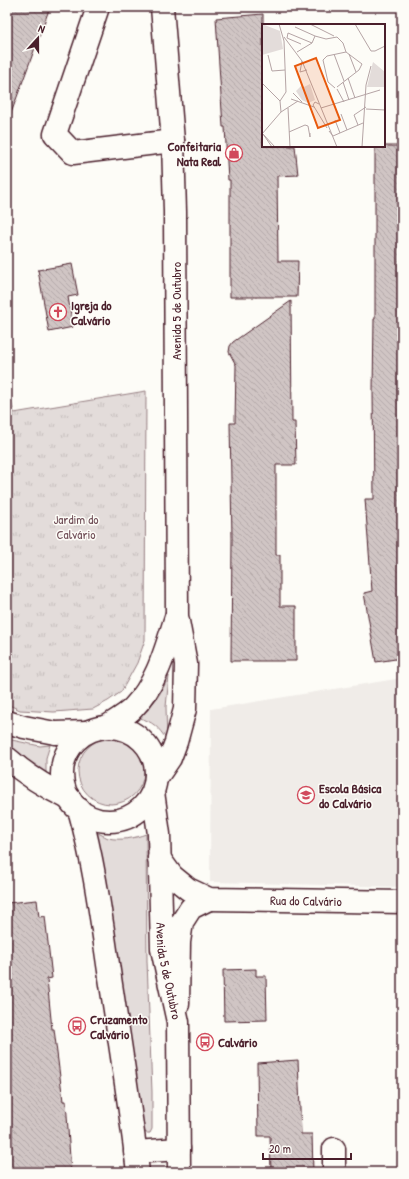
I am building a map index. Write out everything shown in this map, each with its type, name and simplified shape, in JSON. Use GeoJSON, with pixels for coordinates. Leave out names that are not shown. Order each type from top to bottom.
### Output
{"type":"FeatureCollection","features":[{"type":"Feature","properties":{"kind":"main road"},"geometry":{"type":"LineString","coordinates":[[98,7],[55,134],[74,153],[173,141]]}},
{"type":"Feature","properties":{"kind":"main road","name":"Avenida 5 de Outubro"},"geometry":{"type":"LineString","coordinates":[[162,7],[173,141],[176,248],[177,616],[186,664],[185,709],[170,758],[155,784],[162,949],[178,1022],[179,1172]]}},
{"type":"Feature","properties":{"kind":"main road","name":"Avenida 5 de Outubro"},"geometry":{"type":"LineString","coordinates":[[108,726],[133,709],[148,690],[162,658],[177,616]]}},
{"type":"Feature","properties":{"kind":"main road"},"geometry":{"type":"LineString","coordinates":[[7,722],[55,733],[87,732]]}},
{"type":"Feature","properties":{"kind":"main road"},"geometry":{"type":"LineString","coordinates":[[108,726],[124,728],[138,736],[149,747],[156,761],[155,784],[145,805],[133,815],[118,820],[103,821],[88,816],[74,804],[66,794],[62,779],[63,763],[68,748],[79,737],[87,732],[93,729],[108,726]]}},
{"type":"Feature","properties":{"kind":"main road"},"geometry":{"type":"LineString","coordinates":[[7,758],[18,768],[46,788],[74,804],[87,840],[94,874],[137,1162],[179,1149]]}},
{"type":"Feature","properties":{"kind":"main road","name":"Rua do Calvário"},"geometry":{"type":"LineString","coordinates":[[159,858],[172,876],[188,889],[209,899],[402,902]]}},
{"type":"Feature","properties":{"kind":"main road","name":"Rua do Calvário"},"geometry":{"type":"LineString","coordinates":[[178,1022],[179,946],[182,922],[191,908],[209,899]]}},
{"type":"Feature","properties":{"kind":"main road"},"geometry":{"type":"LineString","coordinates":[[334,1149],[334,1172]]}},
{"type":"Feature","properties":{"kind":"shaded area","name":"Escola Básica do Calvário"},"geometry":{"type":"Polygon","coordinates":[[[402,678],[402,887],[210,882],[211,709],[402,678]]]}},
{"type":"Feature","properties":{"kind":"green space","name":"Jardim do Calvário"},"geometry":{"type":"Polygon","coordinates":[[[7,385],[14,413],[146,391],[145,640],[137,663],[121,692],[93,709],[54,712],[20,710],[7,704],[7,385]]]}},
{"type":"Feature","properties":{"kind":"green space"},"geometry":{"type":"Polygon","coordinates":[[[169,676],[166,707],[167,740],[155,726],[148,721],[137,717],[156,699],[169,676]]]}},
{"type":"Feature","properties":{"kind":"green space"},"geometry":{"type":"Polygon","coordinates":[[[111,738],[124,741],[134,748],[141,758],[144,771],[141,784],[134,794],[124,801],[111,804],[98,801],[88,794],[81,784],[78,771],[81,758],[88,748],[98,741],[111,738]]]}},
{"type":"Feature","properties":{"kind":"green space"},"geometry":{"type":"Polygon","coordinates":[[[7,739],[40,746],[50,745],[46,758],[46,775],[7,743],[7,739]]]}},
{"type":"Feature","properties":{"kind":"green space"},"geometry":{"type":"Polygon","coordinates":[[[94,831],[108,838],[118,839],[133,838],[146,834],[147,961],[152,1092],[152,1129],[150,1133],[146,1133],[143,1129],[94,831]]]}},
{"type":"Feature","properties":{"kind":"building"},"geometry":{"type":"Polygon","coordinates":[[[7,7],[50,7],[10,116],[7,115],[7,7]]]}},
{"type":"Feature","properties":{"kind":"building"},"geometry":{"type":"Polygon","coordinates":[[[263,14],[262,147],[295,147],[298,175],[277,176],[278,261],[298,261],[297,297],[230,297],[230,180],[228,180],[225,127],[223,127],[216,18],[263,14]]]}},
{"type":"Feature","properties":{"kind":"building"},"geometry":{"type":"Polygon","coordinates":[[[402,146],[402,658],[376,662],[364,593],[372,591],[365,499],[374,499],[373,390],[375,319],[375,147],[402,146]]]}},
{"type":"Feature","properties":{"kind":"building","name":"Igreja do Calvário"},"geometry":{"type":"Polygon","coordinates":[[[72,264],[78,295],[68,297],[73,327],[49,332],[38,270],[72,264]]]}},
{"type":"Feature","properties":{"kind":"building"},"geometry":{"type":"Polygon","coordinates":[[[291,301],[292,422],[295,422],[296,465],[276,465],[276,555],[280,555],[280,606],[296,606],[296,661],[231,661],[232,538],[230,423],[235,423],[236,365],[229,352],[230,346],[233,342],[291,301]]]}},
{"type":"Feature","properties":{"kind":"building"},"geometry":{"type":"Polygon","coordinates":[[[37,900],[39,917],[45,916],[52,978],[47,979],[52,1029],[54,1029],[63,1101],[66,1101],[71,1172],[7,1172],[7,903],[37,900]]]}},
{"type":"Feature","properties":{"kind":"building"},"geometry":{"type":"Polygon","coordinates":[[[256,969],[256,976],[266,976],[267,1020],[224,1021],[223,970],[256,969]]]}},
{"type":"Feature","properties":{"kind":"building"},"geometry":{"type":"Polygon","coordinates":[[[298,1060],[301,1134],[312,1134],[313,1172],[271,1172],[270,1136],[258,1136],[257,1063],[298,1060]]]}},
{"type":"Feature","properties":{"kind":"place","name":"Confeitaria Nata Real"},"geometry":{"type":"Point","coordinates":[234,153]}},
{"type":"Feature","properties":{"kind":"place","name":"Igreja do Calvário"},"geometry":{"type":"Point","coordinates":[58,312]}},
{"type":"Feature","properties":{"kind":"place","name":"Escola Básica do Calvário"},"geometry":{"type":"Point","coordinates":[306,795]}},
{"type":"Feature","properties":{"kind":"place","name":"Cruzamento Calvário"},"geometry":{"type":"Point","coordinates":[77,1026]}},
{"type":"Feature","properties":{"kind":"place","name":"Calvário"},"geometry":{"type":"Point","coordinates":[205,1042]}}]}
